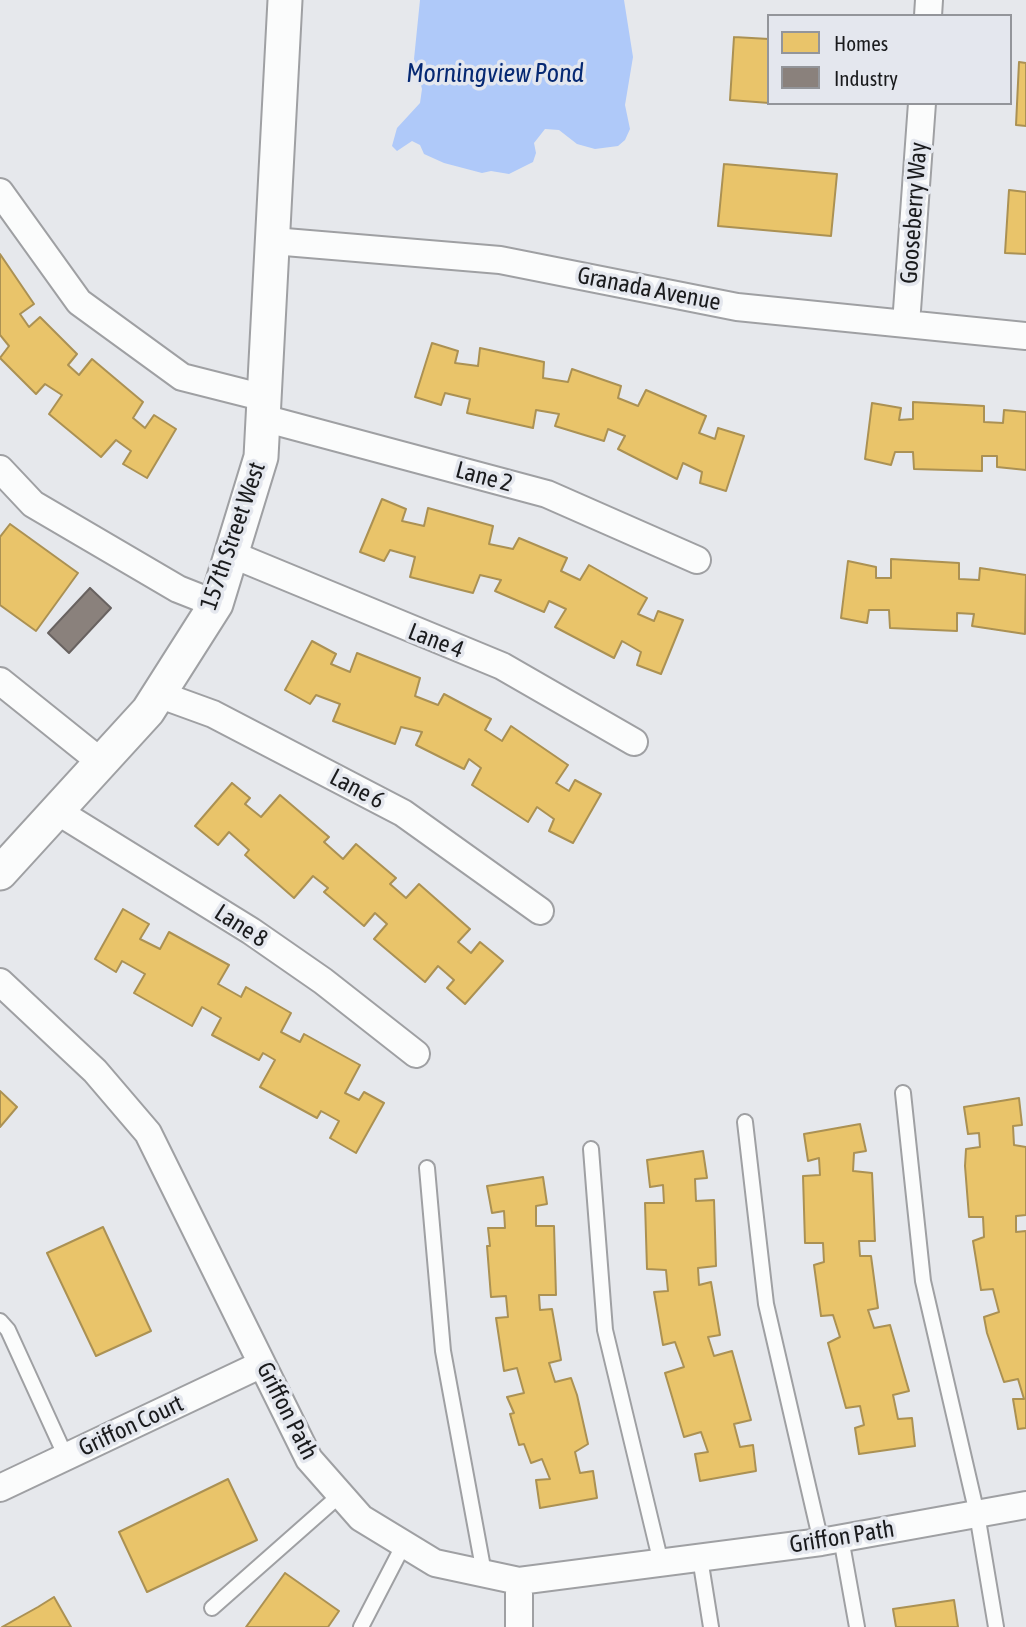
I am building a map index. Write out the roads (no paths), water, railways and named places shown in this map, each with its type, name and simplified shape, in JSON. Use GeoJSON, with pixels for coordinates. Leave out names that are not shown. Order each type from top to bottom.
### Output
{"type":"FeatureCollection","features":[{"type":"Feature","properties":{"kind":"street","name":"157th Street West"},"geometry":{"type":"LineString","coordinates":[[0,873],[148,711],[216,604],[261,457],[285,0]]}},
{"type":"Feature","properties":{"kind":"street","name":"Gooseberry Way"},"geometry":{"type":"LineString","coordinates":[[906,324],[922,105]]}},
{"type":"Feature","properties":{"kind":"street","name":"Lane 2"},"geometry":{"type":"LineString","coordinates":[[0,192],[79,302],[182,377],[264,408],[547,494],[697,560]]}},
{"type":"Feature","properties":{"kind":"street","name":"Granada Avenue"},"geometry":{"type":"LineString","coordinates":[[273,241],[500,260],[737,307],[1026,336]]}},
{"type":"Feature","properties":{"kind":"street"},"geometry":{"type":"LineString","coordinates":[[0,469],[33,504],[178,589],[216,604]]}},
{"type":"Feature","properties":{"kind":"street","name":"Lane 4"},"geometry":{"type":"LineString","coordinates":[[231,554],[502,666],[634,742]]}},
{"type":"Feature","properties":{"kind":"street"},"geometry":{"type":"LineString","coordinates":[[0,681],[101,762]]}},
{"type":"Feature","properties":{"kind":"street","name":"Lane 6"},"geometry":{"type":"LineString","coordinates":[[159,694],[213,714],[403,813],[540,911]]}},
{"type":"Feature","properties":{"kind":"street","name":"Lane 8"},"geometry":{"type":"LineString","coordinates":[[57,811],[251,931],[323,981],[416,1054]]}},
{"type":"Feature","properties":{"kind":"street","name":"Griffon Path"},"geometry":{"type":"LineString","coordinates":[[0,982],[95,1071],[148,1133],[309,1459],[361,1518],[435,1563],[519,1581],[831,1540],[1026,1505]]}},
{"type":"Feature","properties":{"kind":"street","name":"Griffon Court"},"geometry":{"type":"LineString","coordinates":[[0,1488],[262,1364]]}},
{"type":"Feature","properties":{"kind":"street"},"geometry":{"type":"LineString","coordinates":[[519,1581],[519,1627]]}},
{"type":"Feature","properties":{"kind":"lane"},"geometry":{"type":"LineString","coordinates":[[903,1093],[923,1281],[977,1514],[996,1627]]}},
{"type":"Feature","properties":{"kind":"lane"},"geometry":{"type":"LineString","coordinates":[[745,1122],[766,1304],[857,1627]]}},
{"type":"Feature","properties":{"kind":"lane"},"geometry":{"type":"LineString","coordinates":[[591,1149],[605,1330],[660,1563]]}},
{"type":"Feature","properties":{"kind":"lane"},"geometry":{"type":"LineString","coordinates":[[427,1168],[443,1351],[484,1573]]}},
{"type":"Feature","properties":{"kind":"lane"},"geometry":{"type":"LineString","coordinates":[[0,1321],[8,1330],[66,1457]]}},
{"type":"Feature","properties":{"kind":"lane"},"geometry":{"type":"LineString","coordinates":[[212,1608],[341,1495]]}},
{"type":"Feature","properties":{"kind":"lane"},"geometry":{"type":"LineString","coordinates":[[361,1627],[404,1544]]}},
{"type":"Feature","properties":{"kind":"lane"},"geometry":{"type":"LineString","coordinates":[[700,1558],[711,1627]]}},
{"type":"Feature","properties":{"kind":"water","name":"Morningview Pond"},"geometry":{"type":"Polygon","coordinates":[[[420,0],[624,0],[633,57],[625,105],[630,129],[625,140],[618,146],[595,149],[577,144],[559,130],[545,129],[534,143],[536,153],[533,162],[509,174],[491,171],[482,173],[444,163],[424,154],[420,145],[412,141],[397,151],[392,146],[397,128],[420,103],[422,89],[414,59],[420,0]]]}}]}
